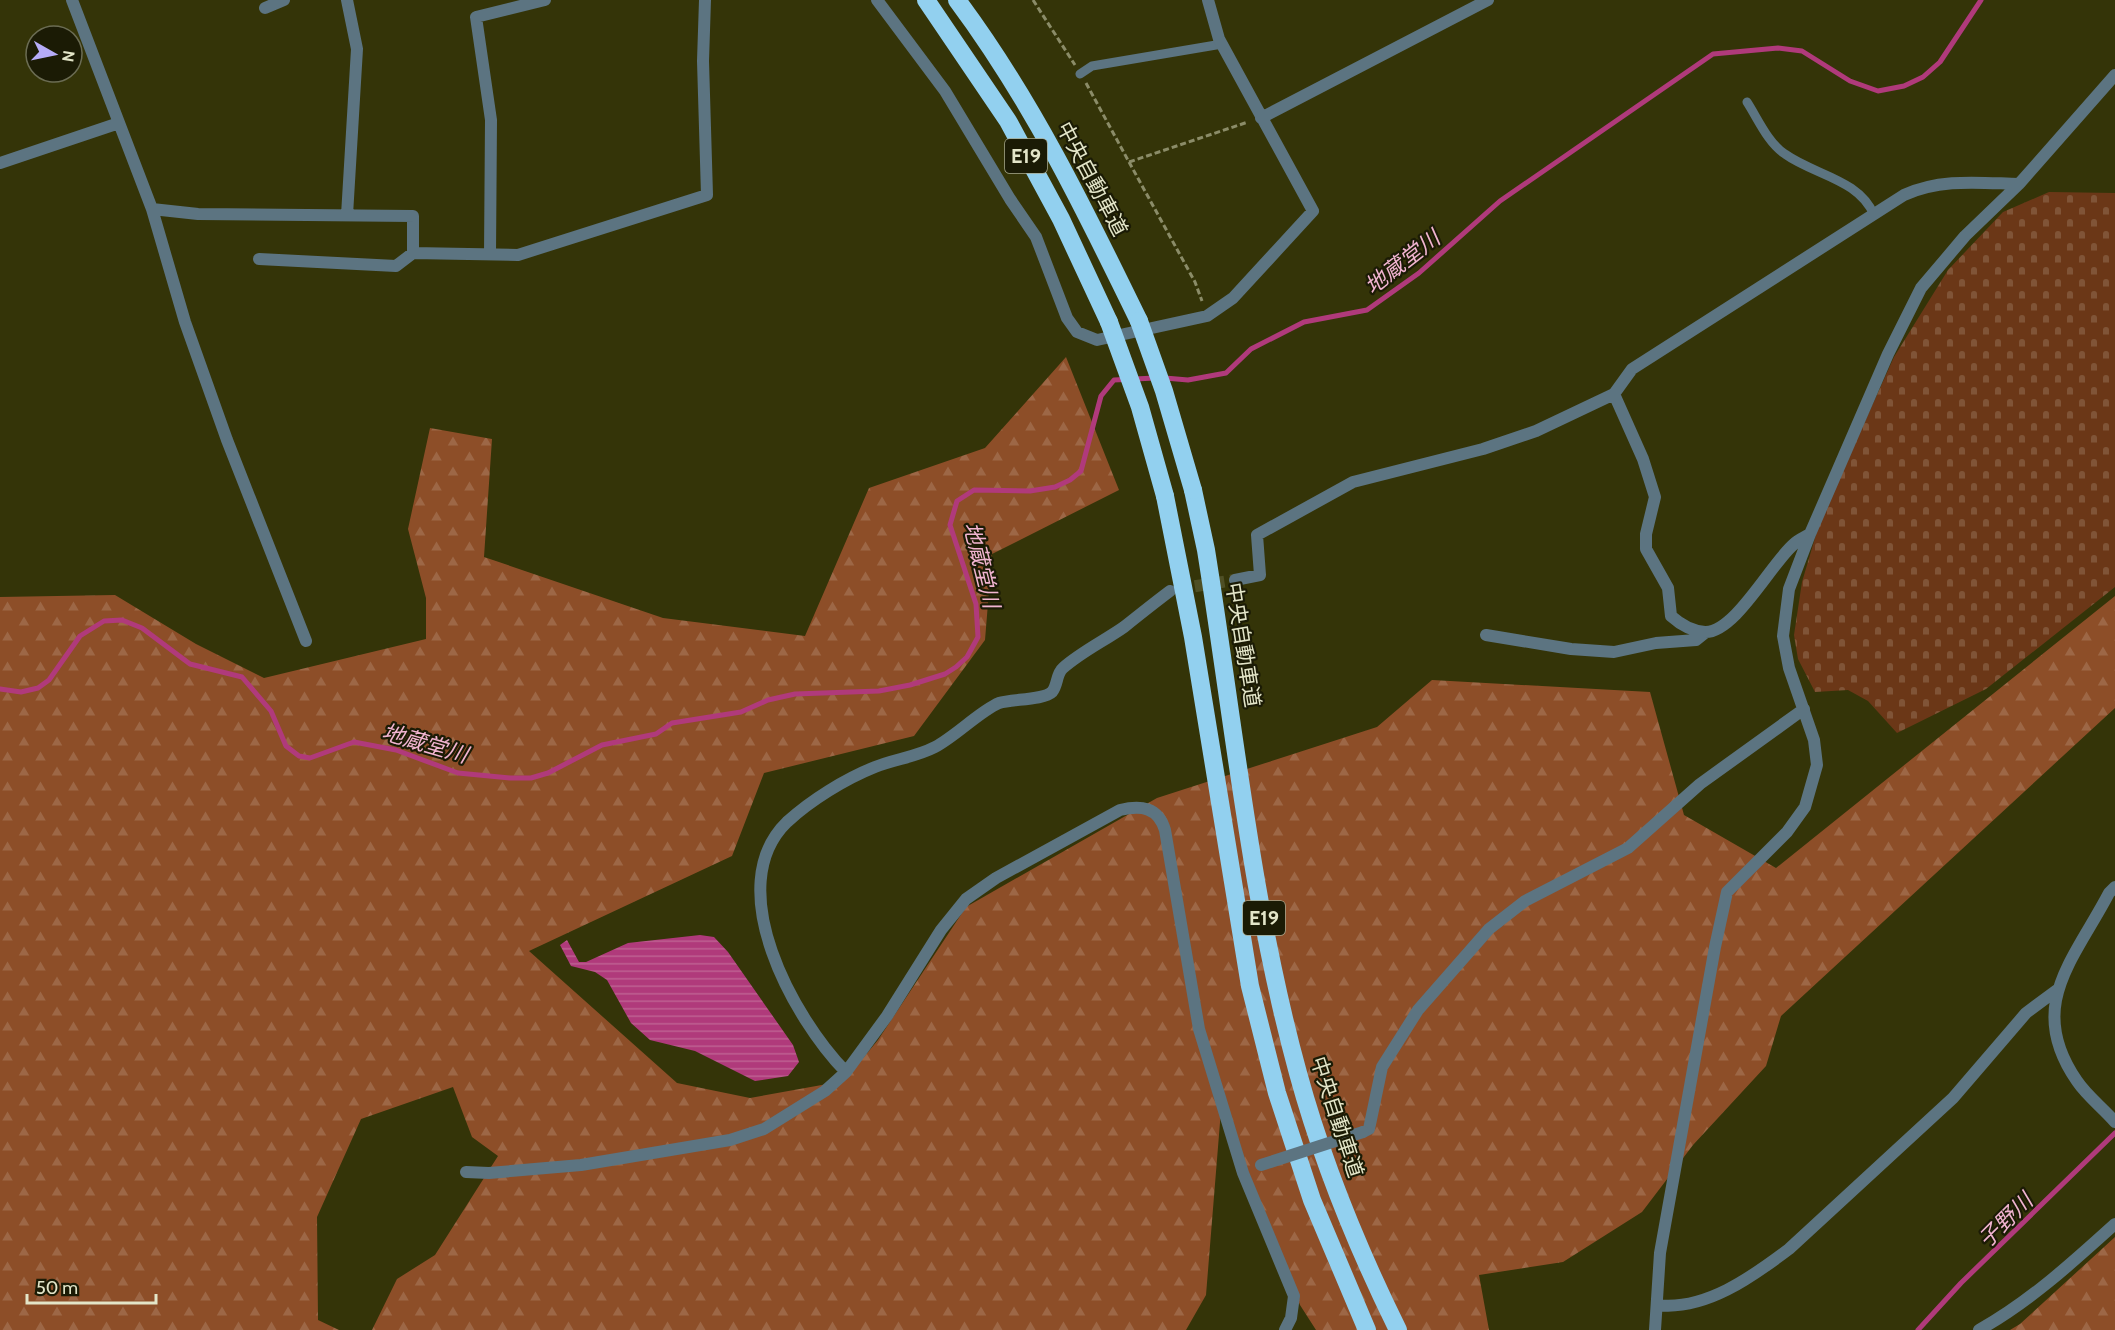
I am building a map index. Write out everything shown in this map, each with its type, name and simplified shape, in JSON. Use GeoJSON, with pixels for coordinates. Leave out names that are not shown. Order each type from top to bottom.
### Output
{"type":"FeatureCollection","features":[{"type":"Feature","properties":{"kind":"highway","name":"E19"},"geometry":{"type":"LineString","coordinates":[[926,0],[1008,121],[1061,219],[1109,322],[1140,407],[1165,496],[1193,637],[1250,986],[1277,1093],[1312,1200],[1367,1330]]}},
{"type":"Feature","properties":{"kind":"highway","name":"中央自動車道"},"geometry":{"type":"LineString","coordinates":[[957,0],[1029,107],[1086,212],[1139,321],[1164,391],[1193,490],[1211,583],[1272,967],[1298,1073],[1335,1186],[1367,1267],[1398,1330]]}},
{"type":"Feature","properties":{"kind":"street"},"geometry":{"type":"LineString","coordinates":[[72,0],[152,209],[200,365],[306,641]]}},
{"type":"Feature","properties":{"kind":"street"},"geometry":{"type":"LineString","coordinates":[[265,8],[284,0]]}},
{"type":"Feature","properties":{"kind":"street"},"geometry":{"type":"LineString","coordinates":[[346,215],[357,49],[347,0]]}},
{"type":"Feature","properties":{"kind":"street"},"geometry":{"type":"LineString","coordinates":[[490,254],[491,120],[476,17],[545,0]]}},
{"type":"Feature","properties":{"kind":"street"},"geometry":{"type":"LineString","coordinates":[[259,259],[396,266],[413,253],[518,255],[707,195],[703,61],[705,0]]}},
{"type":"Feature","properties":{"kind":"street"},"geometry":{"type":"LineString","coordinates":[[877,0],[945,91],[1010,199],[1036,237],[1067,318],[1077,332],[1097,340],[1208,316],[1233,298],[1313,211],[1222,44],[1208,0]]}},
{"type":"Feature","properties":{"kind":"street"},"geometry":{"type":"LineString","coordinates":[[1261,118],[1488,0]]}},
{"type":"Feature","properties":{"kind":"street"},"geometry":{"type":"LineString","coordinates":[[1655,1330],[1660,1253],[1727,892],[1787,832],[1805,807],[1817,765],[1814,740],[1789,668],[1783,636],[1785,605],[1810,534],[1888,354],[1921,288],[1965,236],[2019,184],[2115,75]]}},
{"type":"Feature","properties":{"kind":"street"},"geometry":{"type":"LineString","coordinates":[[0,162],[119,123]]}},
{"type":"Feature","properties":{"kind":"street"},"geometry":{"type":"LineString","coordinates":[[1235,580],[1260,575],[1257,536],[1326,495],[1353,482],[1484,449],[1536,431],[1614,394],[1632,369],[1874,214],[1922,186],[1944,183],[2019,184]]}},
{"type":"Feature","properties":{"kind":"street"},"geometry":{"type":"LineString","coordinates":[[152,209],[198,214],[413,216],[413,253]]}},
{"type":"Feature","properties":{"kind":"street"},"geometry":{"type":"LineString","coordinates":[[1614,394],[1643,459],[1655,497],[1646,534],[1646,549],[1668,588],[1671,616],[1683,626],[1706,632]]}},
{"type":"Feature","properties":{"kind":"street"},"geometry":{"type":"LineString","coordinates":[[1486,634],[1571,649],[1614,652],[1656,643],[1696,640],[1706,632],[1724,624],[1794,543],[1810,534]]}},
{"type":"Feature","properties":{"kind":"street"},"geometry":{"type":"LineString","coordinates":[[846,1072],[836,1062],[795,1003],[764,927],[760,895],[762,863],[774,837],[789,821],[839,785],[876,766],[911,758],[937,746],[999,704],[1044,695],[1052,691],[1062,668],[1124,627],[1170,591]]}},
{"type":"Feature","properties":{"kind":"street"},"geometry":{"type":"LineString","coordinates":[[1244,1173],[1261,1165],[1369,1129],[1382,1067],[1418,1010],[1489,929],[1525,901],[1628,848],[1700,784],[1804,709]]}},
{"type":"Feature","properties":{"kind":"street"},"geometry":{"type":"LineString","coordinates":[[465,1172],[489,1173],[581,1165],[730,1140],[764,1129],[825,1091],[846,1072],[887,1016],[941,930],[966,899],[996,878],[1119,810],[1139,806],[1156,812],[1165,830],[1199,1029],[1244,1173],[1294,1296],[1291,1318],[1285,1330]]}},
{"type":"Feature","properties":{"kind":"street"},"geometry":{"type":"LineString","coordinates":[[2115,887],[2109,893],[2057,990],[2054,1038],[2078,1083],[2115,1122]]}},
{"type":"Feature","properties":{"kind":"street"},"geometry":{"type":"LineString","coordinates":[[1657,1305],[1676,1308],[1703,1300],[1730,1287],[1789,1249],[1953,1098],[2026,1013],[2057,990]]}},
{"type":"Feature","properties":{"kind":"street"},"geometry":{"type":"LineString","coordinates":[[1979,1330],[2008,1313],[2072,1263],[2115,1224]]}},
{"type":"Feature","properties":{"kind":"lane"},"geometry":{"type":"LineString","coordinates":[[1080,74],[1092,66],[1222,44]]}},
{"type":"Feature","properties":{"kind":"lane"},"geometry":{"type":"LineString","coordinates":[[1747,102],[1771,141],[1783,153],[1817,173],[1858,191],[1870,204],[1874,214]]}},
{"type":"Feature","properties":{"kind":"path"},"geometry":{"type":"LineString","coordinates":[[1033,0],[1080,74],[1129,162],[1195,282],[1208,316]]}},
{"type":"Feature","properties":{"kind":"path"},"geometry":{"type":"LineString","coordinates":[[1129,162],[1261,118]]}},
{"type":"Feature","properties":{"kind":"green space"},"geometry":{"type":"Polygon","coordinates":[[[2049,192],[2115,193],[2115,587],[1986,689],[1897,733],[1868,701],[1848,690],[1815,692],[1798,659],[1794,635],[1802,582],[1820,521],[1894,357],[1948,270],[2003,212],[2049,192]]]}},
{"type":"Feature","properties":{"kind":"green space"},"geometry":{"type":"Polygon","coordinates":[[[1066,357],[1119,490],[992,554],[985,640],[914,736],[764,773],[732,856],[529,951],[677,1083],[750,1098],[844,1081],[878,1040],[966,907],[1157,798],[1377,727],[1432,680],[1650,692],[1684,815],[1776,868],[2115,596],[2115,708],[1781,1016],[1766,1066],[1693,1145],[1642,1212],[1563,1262],[1479,1275],[1489,1330],[1316,1330],[1300,1305],[1221,1110],[1206,1295],[1186,1330],[372,1330],[397,1279],[435,1255],[498,1156],[472,1137],[453,1087],[361,1119],[317,1217],[318,1320],[339,1330],[0,1330],[0,597],[115,595],[196,644],[264,678],[426,639],[426,598],[408,529],[430,428],[492,439],[484,557],[663,618],[805,636],[869,488],[985,448],[1066,357]]]}},
{"type":"Feature","properties":{"kind":"green space"},"geometry":{"type":"Polygon","coordinates":[[[2115,1237],[2115,1330],[2010,1330],[2020,1324],[2115,1237]]]}},
{"type":"Feature","properties":{"kind":"shaded area"},"geometry":{"type":"Polygon","coordinates":[[[700,935],[714,937],[728,952],[793,1045],[799,1062],[788,1076],[755,1081],[695,1051],[650,1040],[631,1023],[607,980],[595,972],[571,966],[560,945],[567,940],[579,962],[586,962],[628,943],[700,935]]]}},
{"type":"Feature","properties":{"kind":"waterway","name":"地蔵堂川"},"geometry":{"type":"LineString","coordinates":[[1165,378],[1188,380],[1226,373],[1251,349],[1304,322],[1367,310],[1419,273],[1500,201],[1713,54],[1778,48],[1802,51],[1850,81],[1878,91],[1904,86],[1923,77],[1940,62],[1981,0]]}},
{"type":"Feature","properties":{"kind":"waterway","name":"地蔵堂川"},"geometry":{"type":"LineString","coordinates":[[0,689],[21,692],[38,688],[49,680],[80,636],[104,621],[122,620],[142,628],[190,664],[242,677],[271,711],[286,746],[299,756],[310,758],[354,742],[396,750],[458,773],[531,778],[548,773],[602,745],[656,734],[672,723],[741,712],[768,700],[795,694],[879,691],[910,685],[945,674],[956,667],[967,657],[978,637],[976,604],[950,525],[957,501],[974,490],[1030,491],[1055,487],[1070,480],[1081,471],[1101,396],[1114,380],[1155,378]]}},
{"type":"Feature","properties":{"kind":"waterway","name":"子野川"},"geometry":{"type":"LineString","coordinates":[[1918,1330],[1961,1283],[2115,1133]]}},
{"type":"Feature","properties":{"kind":"tunnel"},"geometry":{"type":"LineString","coordinates":[[1177,589],[1235,580]]}}]}
